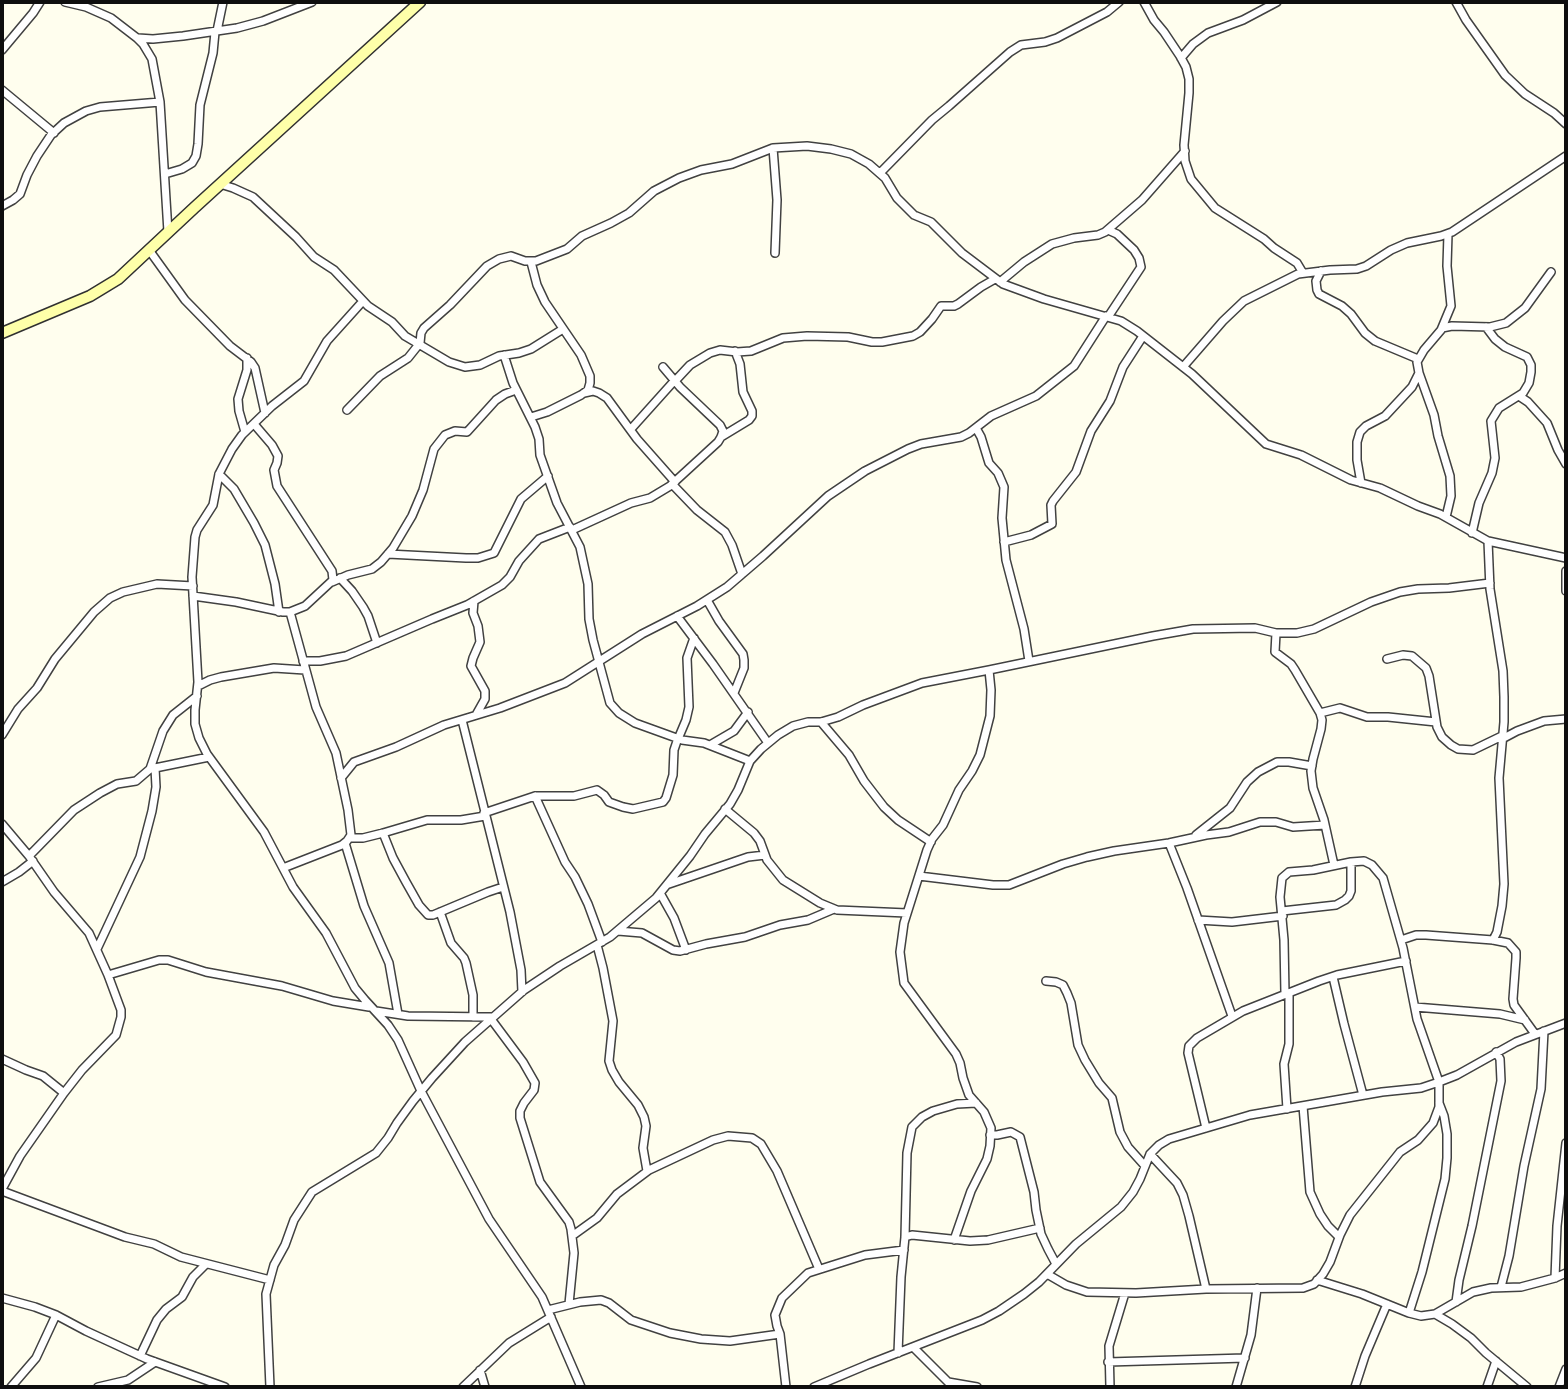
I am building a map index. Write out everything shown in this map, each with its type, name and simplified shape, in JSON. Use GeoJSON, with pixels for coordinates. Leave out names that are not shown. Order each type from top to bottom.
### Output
{"type":"FeatureCollection","features":[{"type":"Feature","properties":{"kind":"street"},"geometry":{"type":"LineString","coordinates":[[2,50],[40,2]]}},
{"type":"Feature","properties":{"kind":"street"},"geometry":{"type":"LineString","coordinates":[[65,2],[86,7],[111,18],[137,38],[152,59],[160,103],[168,232]]}},
{"type":"Feature","properties":{"kind":"street"},"geometry":{"type":"LineString","coordinates":[[165,174],[182,169],[192,163],[196,156],[200,105],[223,2]]}},
{"type":"Feature","properties":{"kind":"street"},"geometry":{"type":"LineString","coordinates":[[137,38],[153,39],[216,32],[264,21],[312,2]]}},
{"type":"Feature","properties":{"kind":"street"},"geometry":{"type":"LineString","coordinates":[[2,333],[90,296],[118,279],[420,2]]}},
{"type":"Feature","properties":{"kind":"street"},"geometry":{"type":"LineString","coordinates":[[880,173],[932,120],[1010,51],[1021,45],[1057,38],[1107,12],[1119,2]]}},
{"type":"Feature","properties":{"kind":"street"},"geometry":{"type":"LineString","coordinates":[[1144,2],[1153,20],[1164,32],[1186,67],[1189,79],[1185,151],[1191,179],[1209,203],[1297,263],[1303,273]]}},
{"type":"Feature","properties":{"kind":"street"},"geometry":{"type":"LineString","coordinates":[[1181,58],[1193,44],[1208,33],[1243,20],[1277,2]]}},
{"type":"Feature","properties":{"kind":"street"},"geometry":{"type":"LineString","coordinates":[[1457,2],[1466,20],[1505,75],[1566,124]]}},
{"type":"Feature","properties":{"kind":"street"},"geometry":{"type":"LineString","coordinates":[[2,90],[54,133]]}},
{"type":"Feature","properties":{"kind":"street"},"geometry":{"type":"LineString","coordinates":[[2,205],[20,194],[37,156],[64,123],[86,111],[117,105],[160,103]]}},
{"type":"Feature","properties":{"kind":"street"},"geometry":{"type":"LineString","coordinates":[[347,410],[380,376],[408,358],[419,344],[424,328],[487,266],[499,259],[511,256],[531,262],[568,249],[582,236],[629,213],[664,185],[701,170],[732,164],[773,148],[807,146],[851,154],[869,164],[885,177],[905,207],[914,215],[932,222],[962,253],[997,281],[1015,290],[1121,320],[1182,367],[1266,444],[1301,456],[1361,483],[1380,488],[1446,517],[1488,541],[1566,558]]}},
{"type":"Feature","properties":{"kind":"street"},"geometry":{"type":"LineString","coordinates":[[773,148],[777,200],[775,253]]}},
{"type":"Feature","properties":{"kind":"street"},"geometry":{"type":"LineString","coordinates":[[631,429],[690,366],[710,353],[720,350],[751,351],[773,341],[795,336],[848,337],[882,342],[920,332],[941,306],[958,304],[1052,244],[1098,235],[1108,230],[1142,200],[1185,151]]}},
{"type":"Feature","properties":{"kind":"street"},"geometry":{"type":"LineString","coordinates":[[1182,367],[1244,301],[1303,273],[1357,269],[1407,243],[1448,234],[1566,156]]}},
{"type":"Feature","properties":{"kind":"street"},"geometry":{"type":"LineString","coordinates":[[220,184],[253,197],[314,257],[334,270],[374,311],[392,322],[405,337],[449,362],[465,367],[480,365],[493,358],[531,349],[564,329]]}},
{"type":"Feature","properties":{"kind":"street"},"geometry":{"type":"LineString","coordinates":[[341,778],[354,762],[444,725],[500,708],[565,683],[642,634],[726,587],[828,496],[865,471],[920,444],[961,437],[991,416],[1037,396],[1074,366],[1141,267],[1134,250],[1118,234],[1108,230]]}},
{"type":"Feature","properties":{"kind":"street"},"geometry":{"type":"LineString","coordinates":[[1446,517],[1451,496],[1450,476],[1434,415],[1419,373],[1419,359],[1443,328],[1451,306],[1447,265],[1448,234]]}},
{"type":"Feature","properties":{"kind":"street"},"geometry":{"type":"LineString","coordinates":[[149,250],[185,300],[255,368],[265,413]]}},
{"type":"Feature","properties":{"kind":"street"},"geometry":{"type":"LineString","coordinates":[[531,262],[545,302],[581,355],[590,376],[588,390],[584,393]]}},
{"type":"Feature","properties":{"kind":"street"},"geometry":{"type":"LineString","coordinates":[[1321,271],[1317,281],[1319,294],[1351,314],[1365,333],[1375,341],[1419,359]]}},
{"type":"Feature","properties":{"kind":"street"},"geometry":{"type":"LineString","coordinates":[[1443,328],[1486,327],[1506,323],[1533,299],[1551,272]]}},
{"type":"Feature","properties":{"kind":"street"},"geometry":{"type":"LineString","coordinates":[[363,301],[327,341],[304,381],[245,432],[232,449],[219,474],[213,505],[195,537],[193,596],[198,686],[195,724],[209,757],[254,817],[293,887],[326,933],[355,988],[398,1040],[421,1091],[489,1219],[534,1283],[550,1313],[581,1387]]}},
{"type":"Feature","properties":{"kind":"street"},"geometry":{"type":"LineString","coordinates":[[1472,533],[1479,503],[1492,473],[1495,458],[1491,421],[1499,408],[1523,393],[1531,372],[1527,357],[1505,347],[1486,327]]}},
{"type":"Feature","properties":{"kind":"street"},"geometry":{"type":"LineString","coordinates":[[1004,542],[1031,535],[1052,524],[1051,505],[1076,472],[1091,431],[1110,401],[1123,368],[1143,335]]}},
{"type":"Feature","properties":{"kind":"street"},"geometry":{"type":"LineString","coordinates":[[303,661],[346,656],[467,606],[502,585],[539,539],[650,498],[673,483],[721,438],[752,416],[743,393],[740,364],[735,351]]}},
{"type":"Feature","properties":{"kind":"street"},"geometry":{"type":"LineString","coordinates":[[505,355],[516,390],[535,427],[540,455],[557,503],[585,562],[589,619],[610,703],[614,709],[635,723],[678,738],[704,743],[750,761]]}},
{"type":"Feature","properties":{"kind":"street"},"geometry":{"type":"LineString","coordinates":[[245,432],[238,399],[247,370],[247,358]]}},
{"type":"Feature","properties":{"kind":"street"},"geometry":{"type":"LineString","coordinates":[[663,367],[720,425],[723,432],[721,438]]}},
{"type":"Feature","properties":{"kind":"street"},"geometry":{"type":"LineString","coordinates":[[1361,483],[1357,460],[1360,432],[1385,416],[1412,387],[1419,373]]}},
{"type":"Feature","properties":{"kind":"street"},"geometry":{"type":"LineString","coordinates":[[193,596],[290,612],[305,606],[336,580],[377,566],[388,554],[412,516],[423,490],[434,449],[445,435],[468,430],[496,400],[516,390]]}},
{"type":"Feature","properties":{"kind":"street"},"geometry":{"type":"LineString","coordinates":[[531,417],[584,393],[593,391],[607,398],[673,483],[697,510],[725,532],[742,573]]}},
{"type":"Feature","properties":{"kind":"street"},"geometry":{"type":"LineString","coordinates":[[1519,396],[1547,423],[1566,464]]}},
{"type":"Feature","properties":{"kind":"street"},"geometry":{"type":"LineString","coordinates":[[254,424],[278,456],[274,470],[277,486],[336,580],[352,591],[363,607],[377,643]]}},
{"type":"Feature","properties":{"kind":"street"},"geometry":{"type":"LineString","coordinates":[[976,428],[989,463],[998,473],[1004,487],[1002,518],[1006,560],[1024,629],[1029,662]]}},
{"type":"Feature","properties":{"kind":"street"},"geometry":{"type":"LineString","coordinates":[[219,474],[234,489],[265,545],[279,612]]}},
{"type":"Feature","properties":{"kind":"street"},"geometry":{"type":"LineString","coordinates":[[388,554],[478,558],[494,553],[522,499],[548,476]]}},
{"type":"Feature","properties":{"kind":"street"},"geometry":{"type":"LineString","coordinates":[[1488,541],[1492,608],[1503,671],[1504,722],[1499,778],[1504,884],[1497,932],[1493,940]]}},
{"type":"Feature","properties":{"kind":"street"},"geometry":{"type":"LineString","coordinates":[[1566,571],[1566,591]]}},
{"type":"Feature","properties":{"kind":"street"},"geometry":{"type":"LineString","coordinates":[[270,1387],[266,1294],[274,1265],[294,1220],[312,1192],[376,1153],[421,1091],[465,1042],[522,992],[618,931],[660,893],[738,790],[750,761],[768,743],[793,726],[838,717],[922,683],[1193,629],[1255,628],[1276,633],[1297,633],[1314,629],[1399,592],[1490,583]]}},
{"type":"Feature","properties":{"kind":"street"},"geometry":{"type":"LineString","coordinates":[[2,735],[55,659],[94,612],[110,598],[157,584],[193,586]]}},
{"type":"Feature","properties":{"kind":"street"},"geometry":{"type":"LineString","coordinates":[[707,600],[743,654],[744,668],[734,693]]}},
{"type":"Feature","properties":{"kind":"street"},"geometry":{"type":"LineString","coordinates":[[474,601],[473,613],[480,642],[471,666],[485,691],[485,699],[476,715]]}},
{"type":"Feature","properties":{"kind":"street"},"geometry":{"type":"LineString","coordinates":[[290,612],[316,707],[336,753],[351,828],[347,841],[364,906],[389,963],[398,1014]]}},
{"type":"Feature","properties":{"kind":"street"},"geometry":{"type":"LineString","coordinates":[[677,616],[768,743]]}},
{"type":"Feature","properties":{"kind":"street"},"geometry":{"type":"LineString","coordinates":[[1276,633],[1275,652],[1291,664],[1322,720],[1312,766],[1313,788],[1334,865]]}},
{"type":"Feature","properties":{"kind":"street"},"geometry":{"type":"LineString","coordinates":[[283,868],[347,841],[427,820],[461,820],[536,796],[574,796],[597,790],[610,802],[633,809],[663,802],[673,775],[674,750],[689,707],[687,658],[694,638]]}},
{"type":"Feature","properties":{"kind":"street"},"geometry":{"type":"LineString","coordinates":[[1387,659],[1402,655],[1412,656],[1426,668],[1436,722],[1442,737],[1458,750],[1473,750],[1544,721],[1566,719]]}},
{"type":"Feature","properties":{"kind":"street"},"geometry":{"type":"LineString","coordinates":[[198,686],[221,677],[274,667],[305,670]]}},
{"type":"Feature","properties":{"kind":"street"},"geometry":{"type":"LineString","coordinates":[[954,1240],[971,1191],[987,1158],[990,1135],[988,1120],[966,1087],[956,1054],[904,983],[900,952],[904,923],[931,842],[943,825],[959,790],[980,755],[990,716],[989,670]]}},
{"type":"Feature","properties":{"kind":"street"},"geometry":{"type":"LineString","coordinates":[[97,949],[140,857],[156,787],[152,768],[163,731],[181,708],[197,696]]}},
{"type":"Feature","properties":{"kind":"street"},"geometry":{"type":"LineString","coordinates":[[1320,713],[1340,708],[1367,717],[1436,722]]}},
{"type":"Feature","properties":{"kind":"street"},"geometry":{"type":"LineString","coordinates":[[710,745],[734,731],[748,712]]}},
{"type":"Feature","properties":{"kind":"street"},"geometry":{"type":"LineString","coordinates":[[462,720],[517,944],[522,992]]}},
{"type":"Feature","properties":{"kind":"street"},"geometry":{"type":"LineString","coordinates":[[821,722],[849,754],[864,781],[884,807],[931,842]]}},
{"type":"Feature","properties":{"kind":"street"},"geometry":{"type":"LineString","coordinates":[[2,882],[19,872],[83,803],[117,784],[136,780],[152,768],[209,757]]}},
{"type":"Feature","properties":{"kind":"street"},"geometry":{"type":"LineString","coordinates":[[1192,838],[1230,808],[1247,782],[1258,772],[1277,762],[1312,766]]}},
{"type":"Feature","properties":{"kind":"street"},"geometry":{"type":"LineString","coordinates":[[536,796],[565,862],[588,904],[599,943],[613,1021],[609,1061],[619,1082],[644,1117],[646,1126],[643,1148],[647,1171]]}},
{"type":"Feature","properties":{"kind":"street"},"geometry":{"type":"LineString","coordinates":[[725,809],[754,833],[772,868],[783,880],[820,903],[834,909],[907,913]]}},
{"type":"Feature","properties":{"kind":"street"},"geometry":{"type":"LineString","coordinates":[[919,876],[993,886],[1009,885],[1087,857],[1229,832],[1260,822],[1276,822],[1293,827],[1325,825]]}},
{"type":"Feature","properties":{"kind":"street"},"geometry":{"type":"LineString","coordinates":[[4,830],[31,859],[54,892],[89,933],[108,975],[121,1017],[116,1035],[64,1093],[20,1156],[2,1190],[125,1237],[154,1244],[181,1257],[270,1280]]}},
{"type":"Feature","properties":{"kind":"street"},"geometry":{"type":"LineString","coordinates":[[383,833],[393,858],[428,915],[503,887]]}},
{"type":"Feature","properties":{"kind":"street"},"geometry":{"type":"LineString","coordinates":[[1169,843],[1232,1016]]}},
{"type":"Feature","properties":{"kind":"street"},"geometry":{"type":"LineString","coordinates":[[667,885],[739,860],[765,855]]}},
{"type":"Feature","properties":{"kind":"street"},"geometry":{"type":"LineString","coordinates":[[1047,1275],[1087,1292],[1303,1288],[1314,1284],[1330,1262],[1350,1216],[1401,1152],[1418,1140],[1433,1123],[1439,1102],[1439,1082],[1417,1019],[1401,940],[1383,878],[1372,865],[1364,861],[1289,872],[1282,878],[1280,889],[1290,1035],[1284,1064],[1287,1109]]}},
{"type":"Feature","properties":{"kind":"street"},"geometry":{"type":"LineString","coordinates":[[1198,920],[1231,922],[1336,905],[1345,901],[1351,891],[1351,862]]}},
{"type":"Feature","properties":{"kind":"street"},"geometry":{"type":"LineString","coordinates":[[660,893],[674,918],[686,950]]}},
{"type":"Feature","properties":{"kind":"street"},"geometry":{"type":"LineString","coordinates":[[618,931],[642,933],[673,950],[686,950],[808,920],[834,909]]}},
{"type":"Feature","properties":{"kind":"street"},"geometry":{"type":"LineString","coordinates":[[440,912],[451,943],[466,963],[473,1017]]}},
{"type":"Feature","properties":{"kind":"street"},"geometry":{"type":"LineString","coordinates":[[1401,940],[1426,934],[1493,940],[1508,943],[1516,952],[1514,1005],[1524,1020],[1539,1032],[1541,1089],[1501,1287]]}},
{"type":"Feature","properties":{"kind":"street"},"geometry":{"type":"LineString","coordinates":[[108,975],[159,960],[168,960],[206,972],[282,986],[333,1001],[398,1014],[492,1018]]}},
{"type":"Feature","properties":{"kind":"street"},"geometry":{"type":"LineString","coordinates":[[1206,1128],[1188,1053],[1189,1046],[1197,1038],[1232,1016],[1258,1004],[1333,977],[1406,961]]}},
{"type":"Feature","properties":{"kind":"street"},"geometry":{"type":"LineString","coordinates":[[1333,977],[1363,1095]]}},
{"type":"Feature","properties":{"kind":"street"},"geometry":{"type":"LineString","coordinates":[[1046,981],[1063,985],[1071,1003],[1078,1045],[1084,1060],[1112,1098],[1120,1132],[1128,1147],[1145,1166]]}},
{"type":"Feature","properties":{"kind":"street"},"geometry":{"type":"LineString","coordinates":[[1415,1007],[1490,1013],[1524,1020]]}},
{"type":"Feature","properties":{"kind":"street"},"geometry":{"type":"LineString","coordinates":[[492,1018],[523,1062],[534,1083],[534,1090],[524,1103],[520,1118],[540,1182],[569,1222],[574,1254],[569,1304]]}},
{"type":"Feature","properties":{"kind":"street"},"geometry":{"type":"LineString","coordinates":[[814,1387],[982,1320],[1024,1294],[1047,1275],[1076,1244],[1121,1207],[1133,1192],[1150,1154],[1169,1139],[1250,1115],[1363,1095],[1421,1088],[1457,1075],[1496,1052],[1566,1023]]}},
{"type":"Feature","properties":{"kind":"street"},"geometry":{"type":"LineString","coordinates":[[1456,1302],[1501,1081],[1500,1059],[1496,1052]]}},
{"type":"Feature","properties":{"kind":"street"},"geometry":{"type":"LineString","coordinates":[[2,1059],[43,1076],[64,1093]]}},
{"type":"Feature","properties":{"kind":"street"},"geometry":{"type":"LineString","coordinates":[[1409,1314],[1445,1179],[1447,1134],[1439,1102]]}},
{"type":"Feature","properties":{"kind":"street"},"geometry":{"type":"LineString","coordinates":[[898,1353],[907,1153],[912,1127],[933,1111],[957,1104],[976,1103]]}},
{"type":"Feature","properties":{"kind":"street"},"geometry":{"type":"LineString","coordinates":[[1303,1106],[1310,1192],[1320,1214],[1339,1237]]}},
{"type":"Feature","properties":{"kind":"street"},"geometry":{"type":"LineString","coordinates":[[990,1135],[1011,1132],[1020,1137],[1040,1228],[1056,1264]]}},
{"type":"Feature","properties":{"kind":"street"},"geometry":{"type":"LineString","coordinates":[[572,1236],[597,1218],[617,1194],[647,1171],[713,1140],[728,1136],[752,1138],[761,1144],[777,1171],[820,1269]]}},
{"type":"Feature","properties":{"kind":"street"},"geometry":{"type":"LineString","coordinates":[[1555,1278],[1566,1143]]}},
{"type":"Feature","properties":{"kind":"street"},"geometry":{"type":"LineString","coordinates":[[1150,1154],[1177,1183],[1183,1195],[1206,1289]]}},
{"type":"Feature","properties":{"kind":"street"},"geometry":{"type":"LineString","coordinates":[[905,1237],[912,1235],[954,1240],[988,1240],[1040,1228]]}},
{"type":"Feature","properties":{"kind":"street"},"geometry":{"type":"LineString","coordinates":[[786,1387],[775,1315],[782,1298],[808,1273],[865,1255],[904,1250]]}},
{"type":"Feature","properties":{"kind":"street"},"geometry":{"type":"LineString","coordinates":[[141,1356],[157,1320],[182,1297],[193,1277],[206,1264]]}},
{"type":"Feature","properties":{"kind":"street"},"geometry":{"type":"LineString","coordinates":[[1317,1280],[1421,1316],[1435,1314],[1473,1292],[1521,1287],[1566,1273]]}},
{"type":"Feature","properties":{"kind":"street"},"geometry":{"type":"LineString","coordinates":[[1236,1387],[1251,1335],[1257,1287]]}},
{"type":"Feature","properties":{"kind":"street"},"geometry":{"type":"LineString","coordinates":[[1110,1387],[1108,1362],[1112,1332],[1125,1293]]}},
{"type":"Feature","properties":{"kind":"street"},"geometry":{"type":"LineString","coordinates":[[2,1298],[36,1307],[155,1362],[225,1387]]}},
{"type":"Feature","properties":{"kind":"street"},"geometry":{"type":"LineString","coordinates":[[463,1387],[509,1343],[550,1313],[569,1304],[590,1300],[610,1303],[631,1320],[670,1333],[701,1339],[730,1341],[780,1334]]}},
{"type":"Feature","properties":{"kind":"street"},"geometry":{"type":"LineString","coordinates":[[1355,1387],[1387,1304]]}},
{"type":"Feature","properties":{"kind":"street"},"geometry":{"type":"LineString","coordinates":[[1435,1314],[1471,1338],[1527,1387]]}},
{"type":"Feature","properties":{"kind":"street"},"geometry":{"type":"LineString","coordinates":[[11,1387],[36,1358],[56,1315]]}},
{"type":"Feature","properties":{"kind":"street"},"geometry":{"type":"LineString","coordinates":[[913,1347],[948,1382],[977,1387]]}},
{"type":"Feature","properties":{"kind":"street"},"geometry":{"type":"LineString","coordinates":[[1108,1362],[1245,1358]]}},
{"type":"Feature","properties":{"kind":"street"},"geometry":{"type":"LineString","coordinates":[[1487,1387],[1496,1361]]}},
{"type":"Feature","properties":{"kind":"street"},"geometry":{"type":"LineString","coordinates":[[98,1387],[128,1380],[155,1362]]}},
{"type":"Feature","properties":{"kind":"street"},"geometry":{"type":"LineString","coordinates":[[1559,1387],[1566,1369]]}},
{"type":"Feature","properties":{"kind":"street"},"geometry":{"type":"LineString","coordinates":[[480,1370],[485,1387]]}}]}
